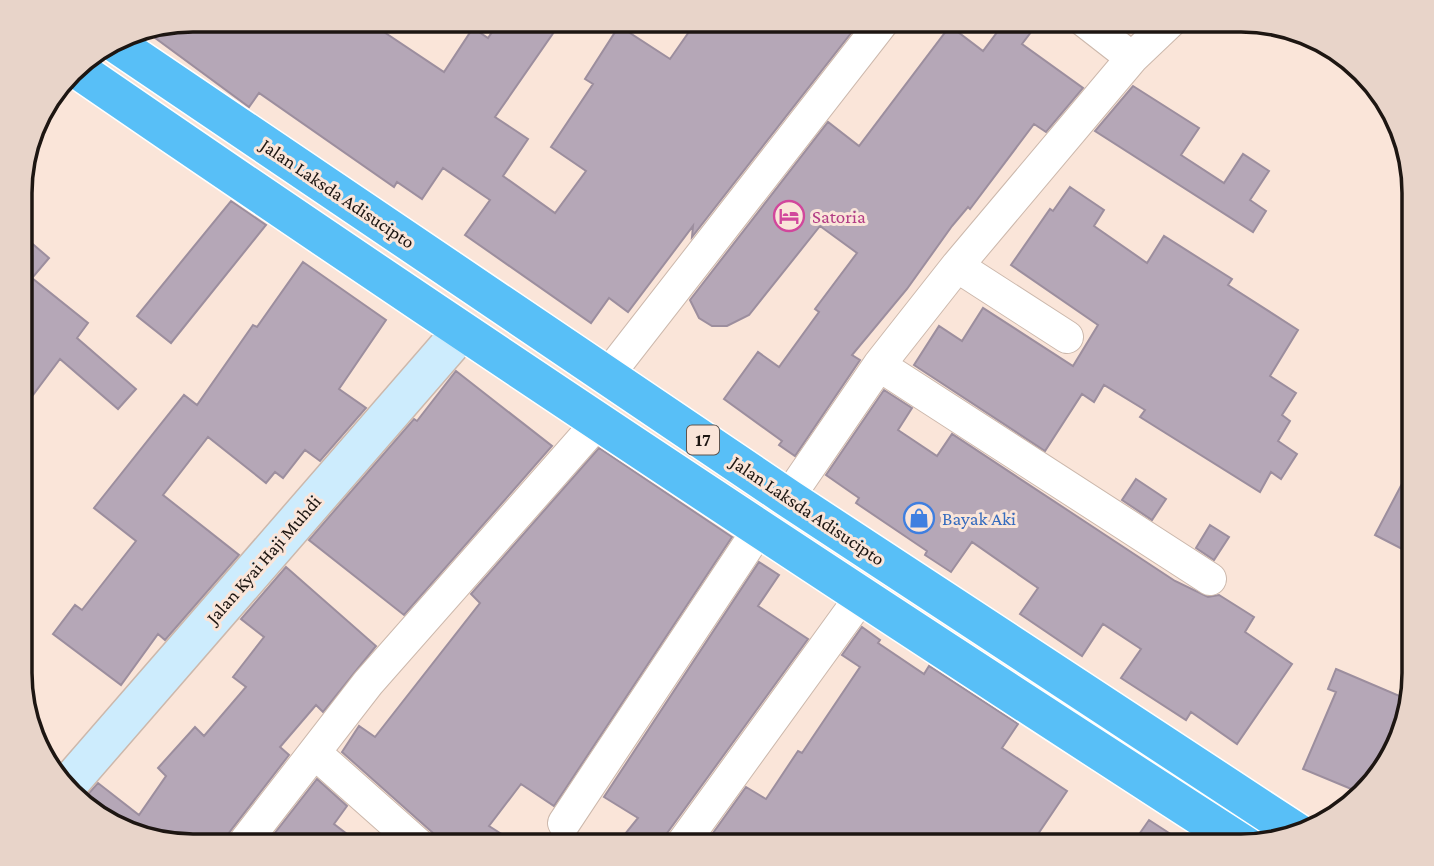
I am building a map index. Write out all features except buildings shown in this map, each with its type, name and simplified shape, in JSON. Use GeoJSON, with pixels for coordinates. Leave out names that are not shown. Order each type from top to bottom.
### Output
{"type":"FeatureCollection","features":[{"type":"Feature","properties":{"kind":"highway","name":"Jalan Laksda Adisucipto"},"geometry":{"type":"LineString","coordinates":[[122,48],[788,498],[1289,827]]}},
{"type":"Feature","properties":{"kind":"highway","name":"17"},"geometry":{"type":"LineString","coordinates":[[83,74],[461,332],[861,597],[1227,834]]}},
{"type":"Feature","properties":{"kind":"street"},"geometry":{"type":"LineString","coordinates":[[608,374],[875,32]]}},
{"type":"Feature","properties":{"kind":"street"},"geometry":{"type":"LineString","coordinates":[[1099,32],[1132,58]]}},
{"type":"Feature","properties":{"kind":"street"},"geometry":{"type":"LineString","coordinates":[[788,498],[879,365],[957,267],[1132,58],[1159,32]]}},
{"type":"Feature","properties":{"kind":"street"},"geometry":{"type":"LineString","coordinates":[[957,267],[1067,338]]}},
{"type":"Feature","properties":{"kind":"street","name":"Jalan Kyai Haji Muhdi"},"geometry":{"type":"LineString","coordinates":[[72,781],[461,332]]}},
{"type":"Feature","properties":{"kind":"street"},"geometry":{"type":"LineString","coordinates":[[879,365],[1210,579]]}},
{"type":"Feature","properties":{"kind":"street"},"geometry":{"type":"LineString","coordinates":[[251,834],[368,683],[598,422]]}},
{"type":"Feature","properties":{"kind":"street"},"geometry":{"type":"LineString","coordinates":[[564,823],[759,529]]}},
{"type":"Feature","properties":{"kind":"street"},"geometry":{"type":"LineString","coordinates":[[689,834],[861,597]]}},
{"type":"Feature","properties":{"kind":"street"},"geometry":{"type":"LineString","coordinates":[[316,753],[406,834]]}},
{"type":"Feature","properties":{"kind":"place","name":"Satoria"},"geometry":{"type":"Point","coordinates":[789,216]}},
{"type":"Feature","properties":{"kind":"place","name":"Bayak Aki"},"geometry":{"type":"Point","coordinates":[919,518]}}]}
